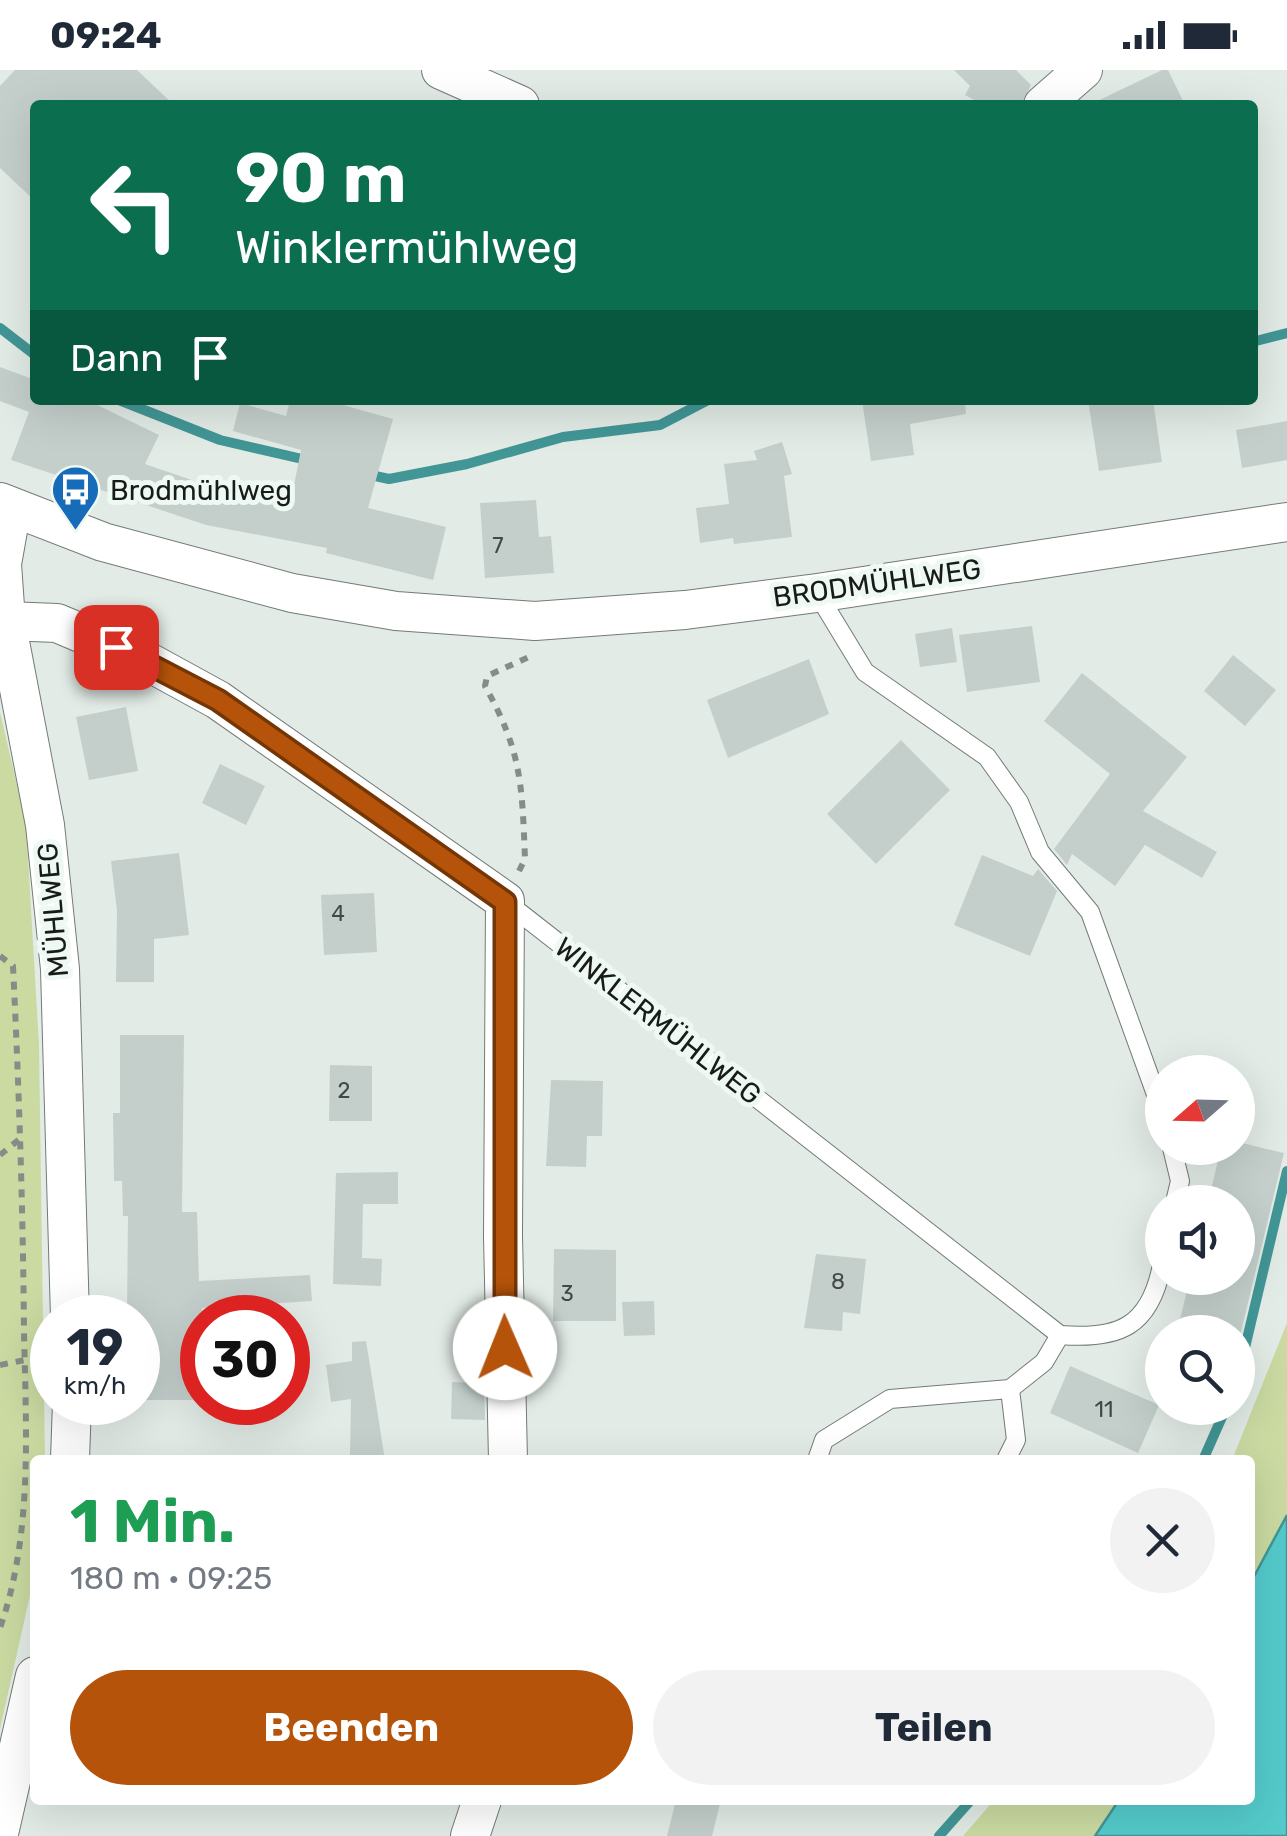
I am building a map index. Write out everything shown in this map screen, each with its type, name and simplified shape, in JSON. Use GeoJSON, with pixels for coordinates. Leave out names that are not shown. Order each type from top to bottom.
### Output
{"type":"FeatureCollection","features":[{"type":"Feature","properties":{"kind":"street"},"geometry":{"type":"LineString","coordinates":[[441,70],[509,100]]}},
{"type":"Feature","properties":{"kind":"street"},"geometry":{"type":"LineString","coordinates":[[1049,100],[1083,70]]}},
{"type":"Feature","properties":{"kind":"street","name":"BRODMÜHLWEG"},"geometry":{"type":"LineString","coordinates":[[6,505],[103,542],[292,594],[396,611],[535,620],[686,610],[817,593],[1287,522]]}},
{"type":"Feature","properties":{"kind":"street","name":"MÜHLWEG"},"geometry":{"type":"LineString","coordinates":[[6,505],[2,564],[6,620],[46,825],[60,969],[69,1295]]}},
{"type":"Feature","properties":{"kind":"street","name":"WINKLERMÜHLWEG"},"geometry":{"type":"LineString","coordinates":[[6,620],[57,623],[145,660],[203,692],[505,902]]}},
{"type":"Feature","properties":{"kind":"street"},"geometry":{"type":"LineString","coordinates":[[505,902],[503,1236],[508,1455]]}},
{"type":"Feature","properties":{"kind":"street"},"geometry":{"type":"LineString","coordinates":[[70,1455],[71,1425]]}},
{"type":"Feature","properties":{"kind":"street"},"geometry":{"type":"LineString","coordinates":[[0,1829],[30,1698]]}},
{"type":"Feature","properties":{"kind":"street"},"geometry":{"type":"LineString","coordinates":[[470,1836],[480,1805]]}},
{"type":"Feature","properties":{"kind":"lane"},"geometry":{"type":"LineString","coordinates":[[817,593],[864,672],[987,758],[1019,802],[1040,852],[1090,912],[1145,1064]]}},
{"type":"Feature","properties":{"kind":"lane","name":"WINKLERMÜHLWEG"},"geometry":{"type":"LineString","coordinates":[[505,902],[1060,1334]]}},
{"type":"Feature","properties":{"kind":"lane"},"geometry":{"type":"LineString","coordinates":[[819,1455],[824,1440],[890,1399],[1010,1388],[1044,1362],[1060,1334],[1094,1338],[1128,1328],[1156,1295]]}},
{"type":"Feature","properties":{"kind":"lane"},"geometry":{"type":"LineString","coordinates":[[1008,1455],[1016,1440],[1010,1388]]}},
{"type":"Feature","properties":{"kind":"path"},"geometry":{"type":"LineString","coordinates":[[505,902],[524,860],[522,770],[508,726],[485,686],[488,676],[540,653]]}},
{"type":"Feature","properties":{"kind":"path"},"geometry":{"type":"LineString","coordinates":[[0,956],[13,966],[22,1137],[25,1360],[24,1515],[0,1628]]}},
{"type":"Feature","properties":{"kind":"path"},"geometry":{"type":"LineString","coordinates":[[0,1155],[22,1137]]}},
{"type":"Feature","properties":{"kind":"path"},"geometry":{"type":"LineString","coordinates":[[0,1364],[25,1360]]}},
{"type":"Feature","properties":{"kind":"green space"},"geometry":{"type":"Polygon","coordinates":[[[0,712],[26,824],[39,1045],[43,1295],[30,1295],[30,1425],[44,1425],[45,1455],[30,1455],[30,1595],[0,1729],[0,712]]]}},
{"type":"Feature","properties":{"kind":"green space"},"geometry":{"type":"Polygon","coordinates":[[[1287,1323],[1287,1515],[1255,1575],[1255,1455],[1234,1455],[1246,1425],[1255,1425],[1255,1403],[1287,1323]]]}},
{"type":"Feature","properties":{"kind":"green space"},"geometry":{"type":"Polygon","coordinates":[[[990,1805],[1116,1805],[1095,1836],[963,1836],[990,1805]]]}},
{"type":"Feature","properties":{"kind":"water"},"geometry":{"type":"Polygon","coordinates":[[[1287,1515],[1287,1836],[1095,1836],[1116,1805],[1255,1805],[1255,1575],[1287,1515]]]}},
{"type":"Feature","properties":{"kind":"building"},"geometry":{"type":"Polygon","coordinates":[[[15,70],[137,70],[169,100],[30,100],[30,196],[0,168],[0,86],[15,70]]]}},
{"type":"Feature","properties":{"kind":"building"},"geometry":{"type":"Polygon","coordinates":[[[954,70],[1016,70],[1031,85],[1024,100],[974,100],[965,95],[970,86],[954,70]]]}},
{"type":"Feature","properties":{"kind":"building"},"geometry":{"type":"Polygon","coordinates":[[[1168,70],[1183,100],[1099,100],[1168,70]]]}},
{"type":"Feature","properties":{"kind":"building"},"geometry":{"type":"Polygon","coordinates":[[[0,367],[30,378],[30,405],[97,405],[159,435],[145,464],[206,485],[291,500],[301,450],[233,431],[240,405],[286,416],[289,405],[343,405],[393,419],[368,508],[446,527],[433,580],[326,553],[327,548],[206,525],[11,460],[29,412],[0,401],[0,367]]]}},
{"type":"Feature","properties":{"kind":"building"},"geometry":{"type":"Polygon","coordinates":[[[863,405],[965,405],[966,414],[910,424],[914,455],[871,461],[863,405]]]}},
{"type":"Feature","properties":{"kind":"building"},"geometry":{"type":"Polygon","coordinates":[[[1089,405],[1154,405],[1162,462],[1099,471],[1089,405]]]}},
{"type":"Feature","properties":{"kind":"building"},"geometry":{"type":"Polygon","coordinates":[[[1287,421],[1287,460],[1242,468],[1236,430],[1287,421]]]}},
{"type":"Feature","properties":{"kind":"building"},"geometry":{"type":"Polygon","coordinates":[[[782,442],[792,474],[784,476],[792,537],[734,544],[733,538],[700,543],[696,508],[729,504],[724,464],[757,460],[754,451],[782,442]]]}},
{"type":"Feature","properties":{"kind":"building"},"geometry":{"type":"Polygon","coordinates":[[[536,500],[539,537],[551,536],[554,573],[485,578],[480,503],[536,500]]]}},
{"type":"Feature","properties":{"kind":"building"},"geometry":{"type":"Polygon","coordinates":[[[1032,626],[1040,682],[967,692],[959,635],[1032,626]]]}},
{"type":"Feature","properties":{"kind":"building"},"geometry":{"type":"Polygon","coordinates":[[[952,628],[957,662],[920,667],[915,634],[952,628]]]}},
{"type":"Feature","properties":{"kind":"building"},"geometry":{"type":"Polygon","coordinates":[[[1233,655],[1276,690],[1245,726],[1204,691],[1233,655]]]}},
{"type":"Feature","properties":{"kind":"building"},"geometry":{"type":"Polygon","coordinates":[[[809,659],[829,714],[728,758],[707,700],[809,659]]]}},
{"type":"Feature","properties":{"kind":"building"},"geometry":{"type":"Polygon","coordinates":[[[1082,673],[1187,757],[1143,811],[1217,852],[1202,878],[1145,845],[1115,886],[1072,854],[1067,865],[1054,849],[1110,774],[1044,721],[1082,673]]]}},
{"type":"Feature","properties":{"kind":"building"},"geometry":{"type":"Polygon","coordinates":[[[126,707],[138,771],[89,780],[76,717],[126,707]]]}},
{"type":"Feature","properties":{"kind":"building"},"geometry":{"type":"Polygon","coordinates":[[[901,740],[950,790],[876,864],[827,814],[901,740]]]}},
{"type":"Feature","properties":{"kind":"building"},"geometry":{"type":"Polygon","coordinates":[[[220,764],[265,786],[246,825],[202,803],[220,764]]]}},
{"type":"Feature","properties":{"kind":"building"},"geometry":{"type":"Polygon","coordinates":[[[179,853],[189,935],[154,939],[154,982],[116,982],[117,911],[111,861],[179,853]]]}},
{"type":"Feature","properties":{"kind":"building"},"geometry":{"type":"Polygon","coordinates":[[[982,855],[1033,876],[1038,869],[1057,891],[1030,956],[954,925],[982,855]]]}},
{"type":"Feature","properties":{"kind":"building"},"geometry":{"type":"Polygon","coordinates":[[[374,893],[377,952],[324,955],[321,895],[374,893]]]}},
{"type":"Feature","properties":{"kind":"building"},"geometry":{"type":"Polygon","coordinates":[[[120,1035],[184,1035],[182,1212],[197,1212],[199,1281],[310,1275],[312,1301],[310,1295],[180,1295],[180,1400],[160,1400],[160,1295],[127,1295],[128,1216],[123,1216],[122,1181],[114,1181],[113,1113],[120,1113],[120,1035]]]}},
{"type":"Feature","properties":{"kind":"building"},"geometry":{"type":"Polygon","coordinates":[[[330,1065],[372,1066],[372,1121],[329,1121],[330,1065]]]}},
{"type":"Feature","properties":{"kind":"building"},"geometry":{"type":"Polygon","coordinates":[[[551,1080],[603,1081],[602,1136],[587,1136],[586,1167],[546,1166],[551,1080]]]}},
{"type":"Feature","properties":{"kind":"building"},"geometry":{"type":"Polygon","coordinates":[[[1255,1146],[1284,1153],[1255,1274],[1255,1185],[1212,1185],[1217,1165],[1255,1165],[1255,1146]]]}},
{"type":"Feature","properties":{"kind":"building"},"geometry":{"type":"Polygon","coordinates":[[[398,1172],[398,1204],[363,1204],[362,1258],[382,1259],[381,1286],[333,1284],[336,1173],[398,1172]]]}},
{"type":"Feature","properties":{"kind":"building"},"geometry":{"type":"Polygon","coordinates":[[[554,1249],[616,1250],[616,1321],[553,1321],[554,1249]]]}},
{"type":"Feature","properties":{"kind":"building"},"geometry":{"type":"Polygon","coordinates":[[[816,1254],[866,1259],[860,1314],[843,1312],[842,1331],[804,1328],[816,1254]]]}},
{"type":"Feature","properties":{"kind":"building"},"geometry":{"type":"Polygon","coordinates":[[[1186,1295],[1250,1295],[1245,1315],[1181,1315],[1186,1295]]]}},
{"type":"Feature","properties":{"kind":"building"},"geometry":{"type":"Polygon","coordinates":[[[654,1301],[655,1335],[624,1336],[622,1302],[654,1301]]]}},
{"type":"Feature","properties":{"kind":"building"},"geometry":{"type":"Polygon","coordinates":[[[366,1341],[384,1455],[350,1455],[351,1399],[331,1402],[326,1365],[352,1361],[352,1342],[366,1341]]]}},
{"type":"Feature","properties":{"kind":"building"},"geometry":{"type":"Polygon","coordinates":[[[1070,1366],[1145,1399],[1145,1425],[1150,1425],[1138,1453],[1050,1413],[1070,1366]]]}},
{"type":"Feature","properties":{"kind":"building"},"geometry":{"type":"Polygon","coordinates":[[[452,1382],[484,1383],[485,1420],[451,1419],[452,1382]]]}},
{"type":"Feature","properties":{"kind":"building"},"geometry":{"type":"Polygon","coordinates":[[[675,1805],[720,1805],[712,1836],[667,1836],[675,1805]]]}},
{"type":"Feature","properties":{"kind":"waterway"},"geometry":{"type":"LineString","coordinates":[[0,328],[30,351]]}},
{"type":"Feature","properties":{"kind":"waterway"},"geometry":{"type":"LineString","coordinates":[[1258,340],[1287,333]]}},
{"type":"Feature","properties":{"kind":"waterway"},"geometry":{"type":"LineString","coordinates":[[132,405],[220,440],[311,461]]}},
{"type":"Feature","properties":{"kind":"waterway"},"geometry":{"type":"LineString","coordinates":[[366,474],[389,479],[467,464],[563,437],[660,425],[698,405]]}},
{"type":"Feature","properties":{"kind":"waterway"},"geometry":{"type":"LineString","coordinates":[[1253,1315],[1287,1171]]}},
{"type":"Feature","properties":{"kind":"waterway"},"geometry":{"type":"LineString","coordinates":[[1205,1455],[1218,1425]]}},
{"type":"Feature","properties":{"kind":"waterway"},"geometry":{"type":"LineString","coordinates":[[939,1836],[967,1805]]}},
{"type":"Feature","properties":{"kind":"place","name":"Brodmühlweg"},"geometry":{"type":"Point","coordinates":[75,532]}},
{"type":"Feature","properties":{"kind":"route"},"geometry":{"type":"LineString","coordinates":[[116,647],[218,700],[505,902],[505,1348]]}}]}
